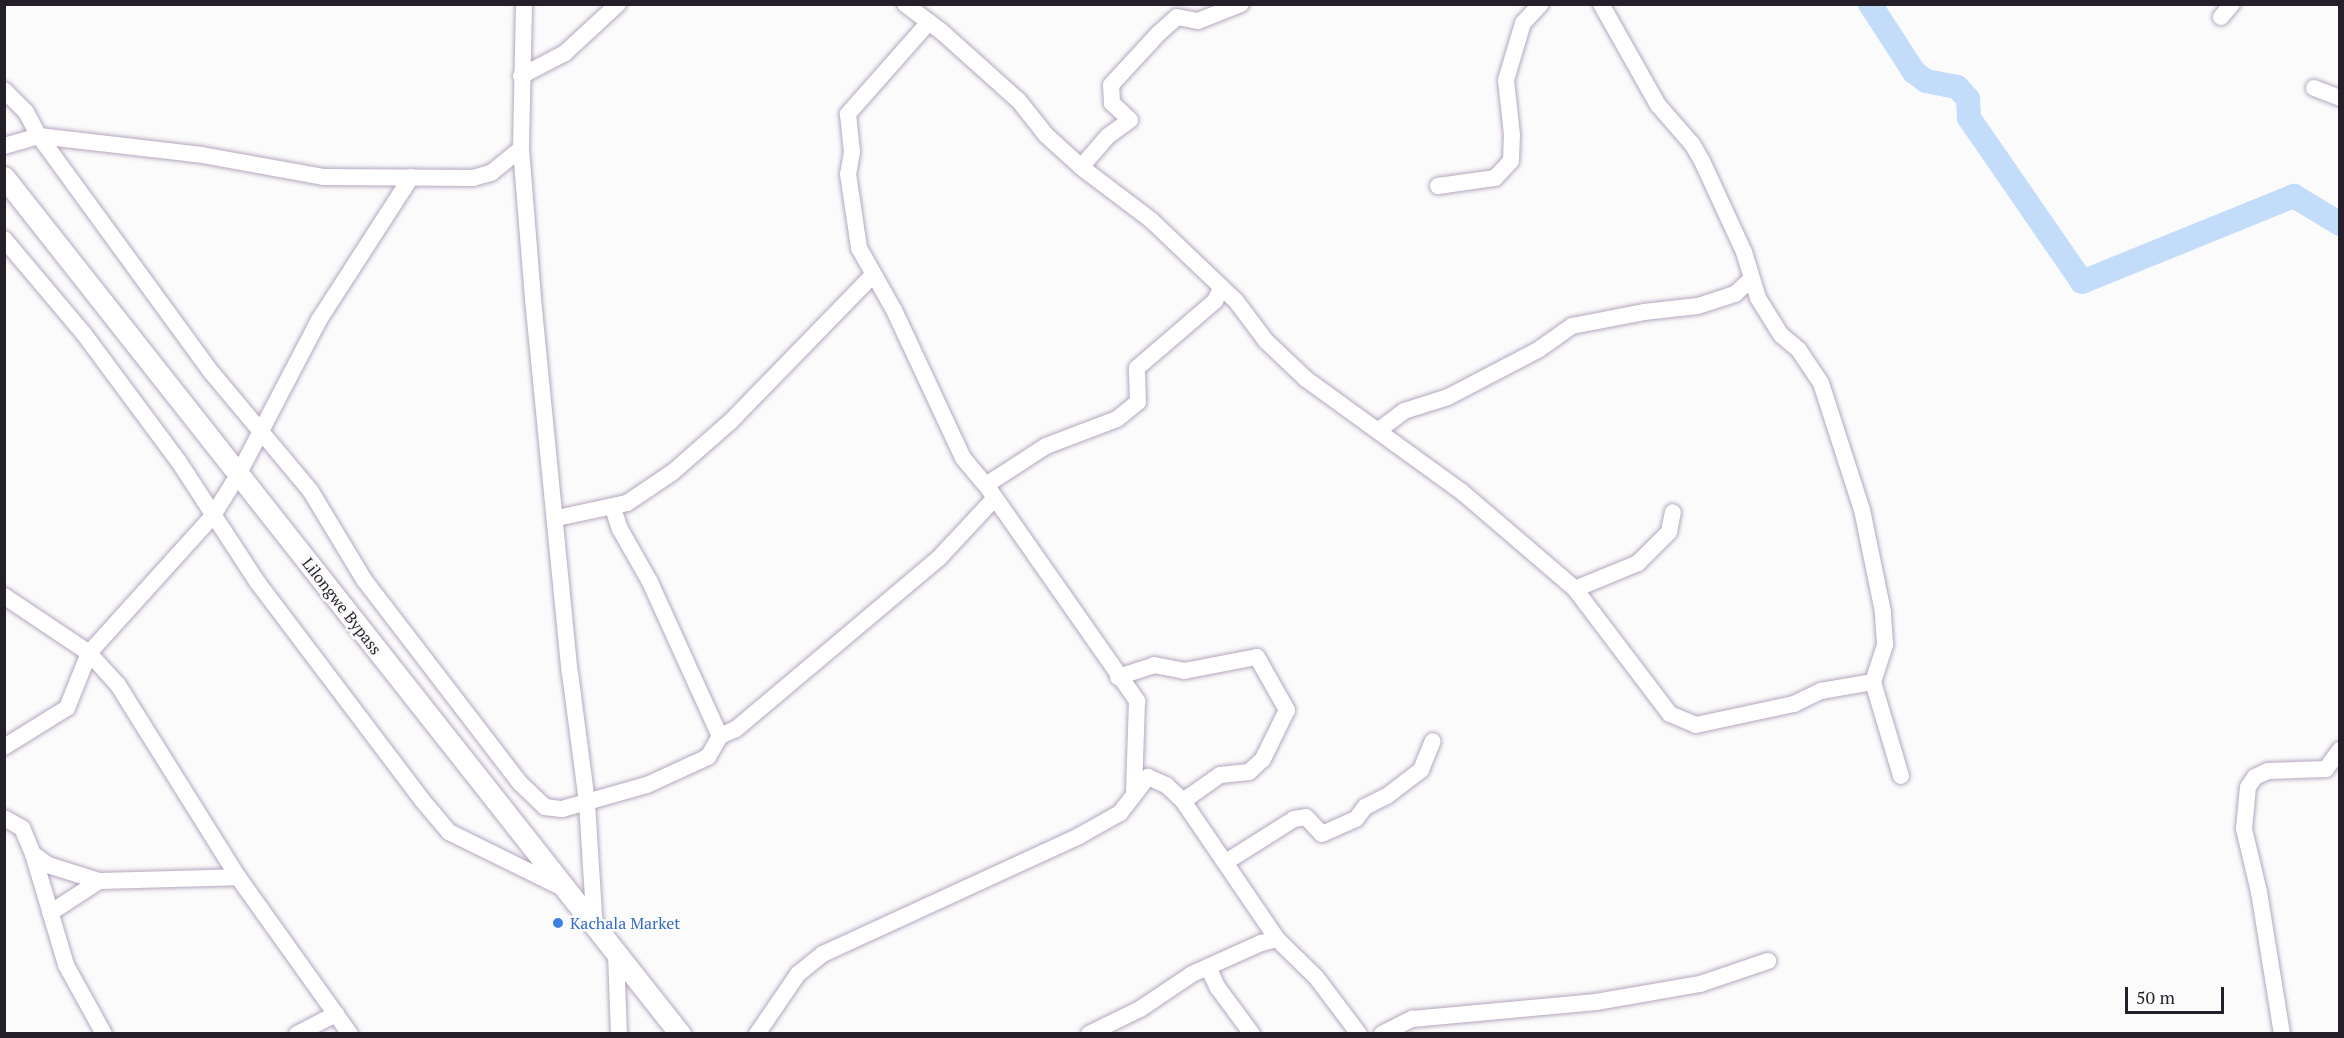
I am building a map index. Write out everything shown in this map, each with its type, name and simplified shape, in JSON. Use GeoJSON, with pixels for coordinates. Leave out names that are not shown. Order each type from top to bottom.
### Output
{"type":"FeatureCollection","features":[{"type":"Feature","properties":{"kind":"main road","name":"Lilongwe Bypass"},"geometry":{"type":"LineString","coordinates":[[4,177],[680,1034]]}},
{"type":"Feature","properties":{"kind":"street"},"geometry":{"type":"LineString","coordinates":[[524,4],[521,149],[533,299],[557,518],[570,673],[587,803],[595,928]]}},
{"type":"Feature","properties":{"kind":"street"},"geometry":{"type":"LineString","coordinates":[[521,76],[565,52],[618,4]]}},
{"type":"Feature","properties":{"kind":"street"},"geometry":{"type":"LineString","coordinates":[[1081,167],[1108,136],[1130,120],[1112,103],[1111,85],[1158,34],[1177,17],[1198,21],[1242,4]]}},
{"type":"Feature","properties":{"kind":"street"},"geometry":{"type":"LineString","coordinates":[[1438,186],[1495,178],[1510,161],[1512,135],[1506,80],[1523,23],[1541,4]]}},
{"type":"Feature","properties":{"kind":"street"},"geometry":{"type":"LineString","coordinates":[[1601,4],[1658,105],[1692,144],[1702,161],[1744,252],[1751,279],[1781,334],[1799,350],[1821,383],[1855,483],[1885,629],[1884,657],[1873,682],[1901,776]]}},
{"type":"Feature","properties":{"kind":"street"},"geometry":{"type":"LineString","coordinates":[[911,6],[1019,101],[1046,135],[1081,167],[1151,220],[1221,288],[1283,359],[1316,387],[1462,492],[1575,589],[1670,714],[1696,725],[1794,704],[1821,691],[1873,682]]}},
{"type":"Feature","properties":{"kind":"street"},"geometry":{"type":"LineString","coordinates":[[929,22],[848,114],[852,152],[848,174],[857,236],[873,275],[894,310],[955,443],[991,491],[1139,710],[1134,790]]}},
{"type":"Feature","properties":{"kind":"street"},"geometry":{"type":"LineString","coordinates":[[2314,88],[2340,98]]}},
{"type":"Feature","properties":{"kind":"street"},"geometry":{"type":"LineString","coordinates":[[4,90],[26,112],[39,136],[105,223],[153,296],[310,490],[366,581],[520,783],[545,807],[562,808],[587,803],[675,775],[708,757],[720,736],[736,729],[939,558],[991,491],[1046,446],[1117,419],[1138,402],[1137,368],[1215,301],[1221,288]]}},
{"type":"Feature","properties":{"kind":"street"},"geometry":{"type":"LineString","coordinates":[[4,146],[39,136],[202,155],[323,177],[473,178],[491,173],[521,149]]}},
{"type":"Feature","properties":{"kind":"street"},"geometry":{"type":"LineString","coordinates":[[4,747],[67,708],[89,653],[212,517],[238,475],[319,320],[411,177]]}},
{"type":"Feature","properties":{"kind":"street"},"geometry":{"type":"LineString","coordinates":[[4,238],[84,334],[179,462],[212,517],[355,715],[449,832],[564,889]]}},
{"type":"Feature","properties":{"kind":"street"},"geometry":{"type":"LineString","coordinates":[[557,518],[613,508],[646,492],[730,422],[873,275]]}},
{"type":"Feature","properties":{"kind":"street"},"geometry":{"type":"LineString","coordinates":[[1378,430],[1404,411],[1448,397],[1538,351],[1572,326],[1644,312],[1698,306],[1735,294],[1751,279]]}},
{"type":"Feature","properties":{"kind":"street"},"geometry":{"type":"LineString","coordinates":[[613,508],[620,529],[650,582],[720,736]]}},
{"type":"Feature","properties":{"kind":"street"},"geometry":{"type":"LineString","coordinates":[[1575,589],[1638,563],[1669,532],[1673,512]]}},
{"type":"Feature","properties":{"kind":"street"},"geometry":{"type":"LineString","coordinates":[[4,596],[89,653],[118,685],[238,877],[350,1034]]}},
{"type":"Feature","properties":{"kind":"street"},"geometry":{"type":"LineString","coordinates":[[1118,677],[1154,665],[1184,671],[1257,657],[1287,710],[1263,759],[1249,772],[1220,775],[1184,801]]}},
{"type":"Feature","properties":{"kind":"street"},"geometry":{"type":"LineString","coordinates":[[1226,862],[1294,819],[1306,817],[1322,834],[1356,819],[1365,807],[1421,770],[1433,741]]}},
{"type":"Feature","properties":{"kind":"street"},"geometry":{"type":"LineString","coordinates":[[2282,1034],[2259,892],[2244,829],[2248,787],[2255,777],[2268,771],[2326,769],[2340,750]]}},
{"type":"Feature","properties":{"kind":"street"},"geometry":{"type":"LineString","coordinates":[[757,1034],[798,974],[823,954],[1079,836],[1120,813],[1142,781],[1154,778],[1184,801],[1277,939],[1316,977],[1359,1034]]}},
{"type":"Feature","properties":{"kind":"street"},"geometry":{"type":"LineString","coordinates":[[4,818],[22,828],[33,854],[66,964],[104,1034]]}},
{"type":"Feature","properties":{"kind":"street"},"geometry":{"type":"LineString","coordinates":[[33,854],[48,865],[99,881],[238,877]]}},
{"type":"Feature","properties":{"kind":"street"},"geometry":{"type":"LineString","coordinates":[[50,913],[99,881]]}},
{"type":"Feature","properties":{"kind":"street"},"geometry":{"type":"LineString","coordinates":[[1089,1034],[1116,1023],[1208,967],[1277,939]]}},
{"type":"Feature","properties":{"kind":"street"},"geometry":{"type":"LineString","coordinates":[[616,953],[619,1034]]}},
{"type":"Feature","properties":{"kind":"street"},"geometry":{"type":"LineString","coordinates":[[1382,1034],[1412,1019],[1596,1002],[1700,984],[1768,961]]}},
{"type":"Feature","properties":{"kind":"street"},"geometry":{"type":"LineString","coordinates":[[1208,967],[1218,988],[1252,1034]]}},
{"type":"Feature","properties":{"kind":"street"},"geometry":{"type":"LineString","coordinates":[[297,1034],[336,1014]]}},
{"type":"Feature","properties":{"kind":"waterway"},"geometry":{"type":"LineString","coordinates":[[1870,4],[1914,72],[1926,81],[1957,87],[1968,99],[1969,118],[2082,282],[2294,196],[2340,224]]}},
{"type":"Feature","properties":{"kind":"place","name":"Kachala Market"},"geometry":{"type":"Point","coordinates":[558,923]}}]}
